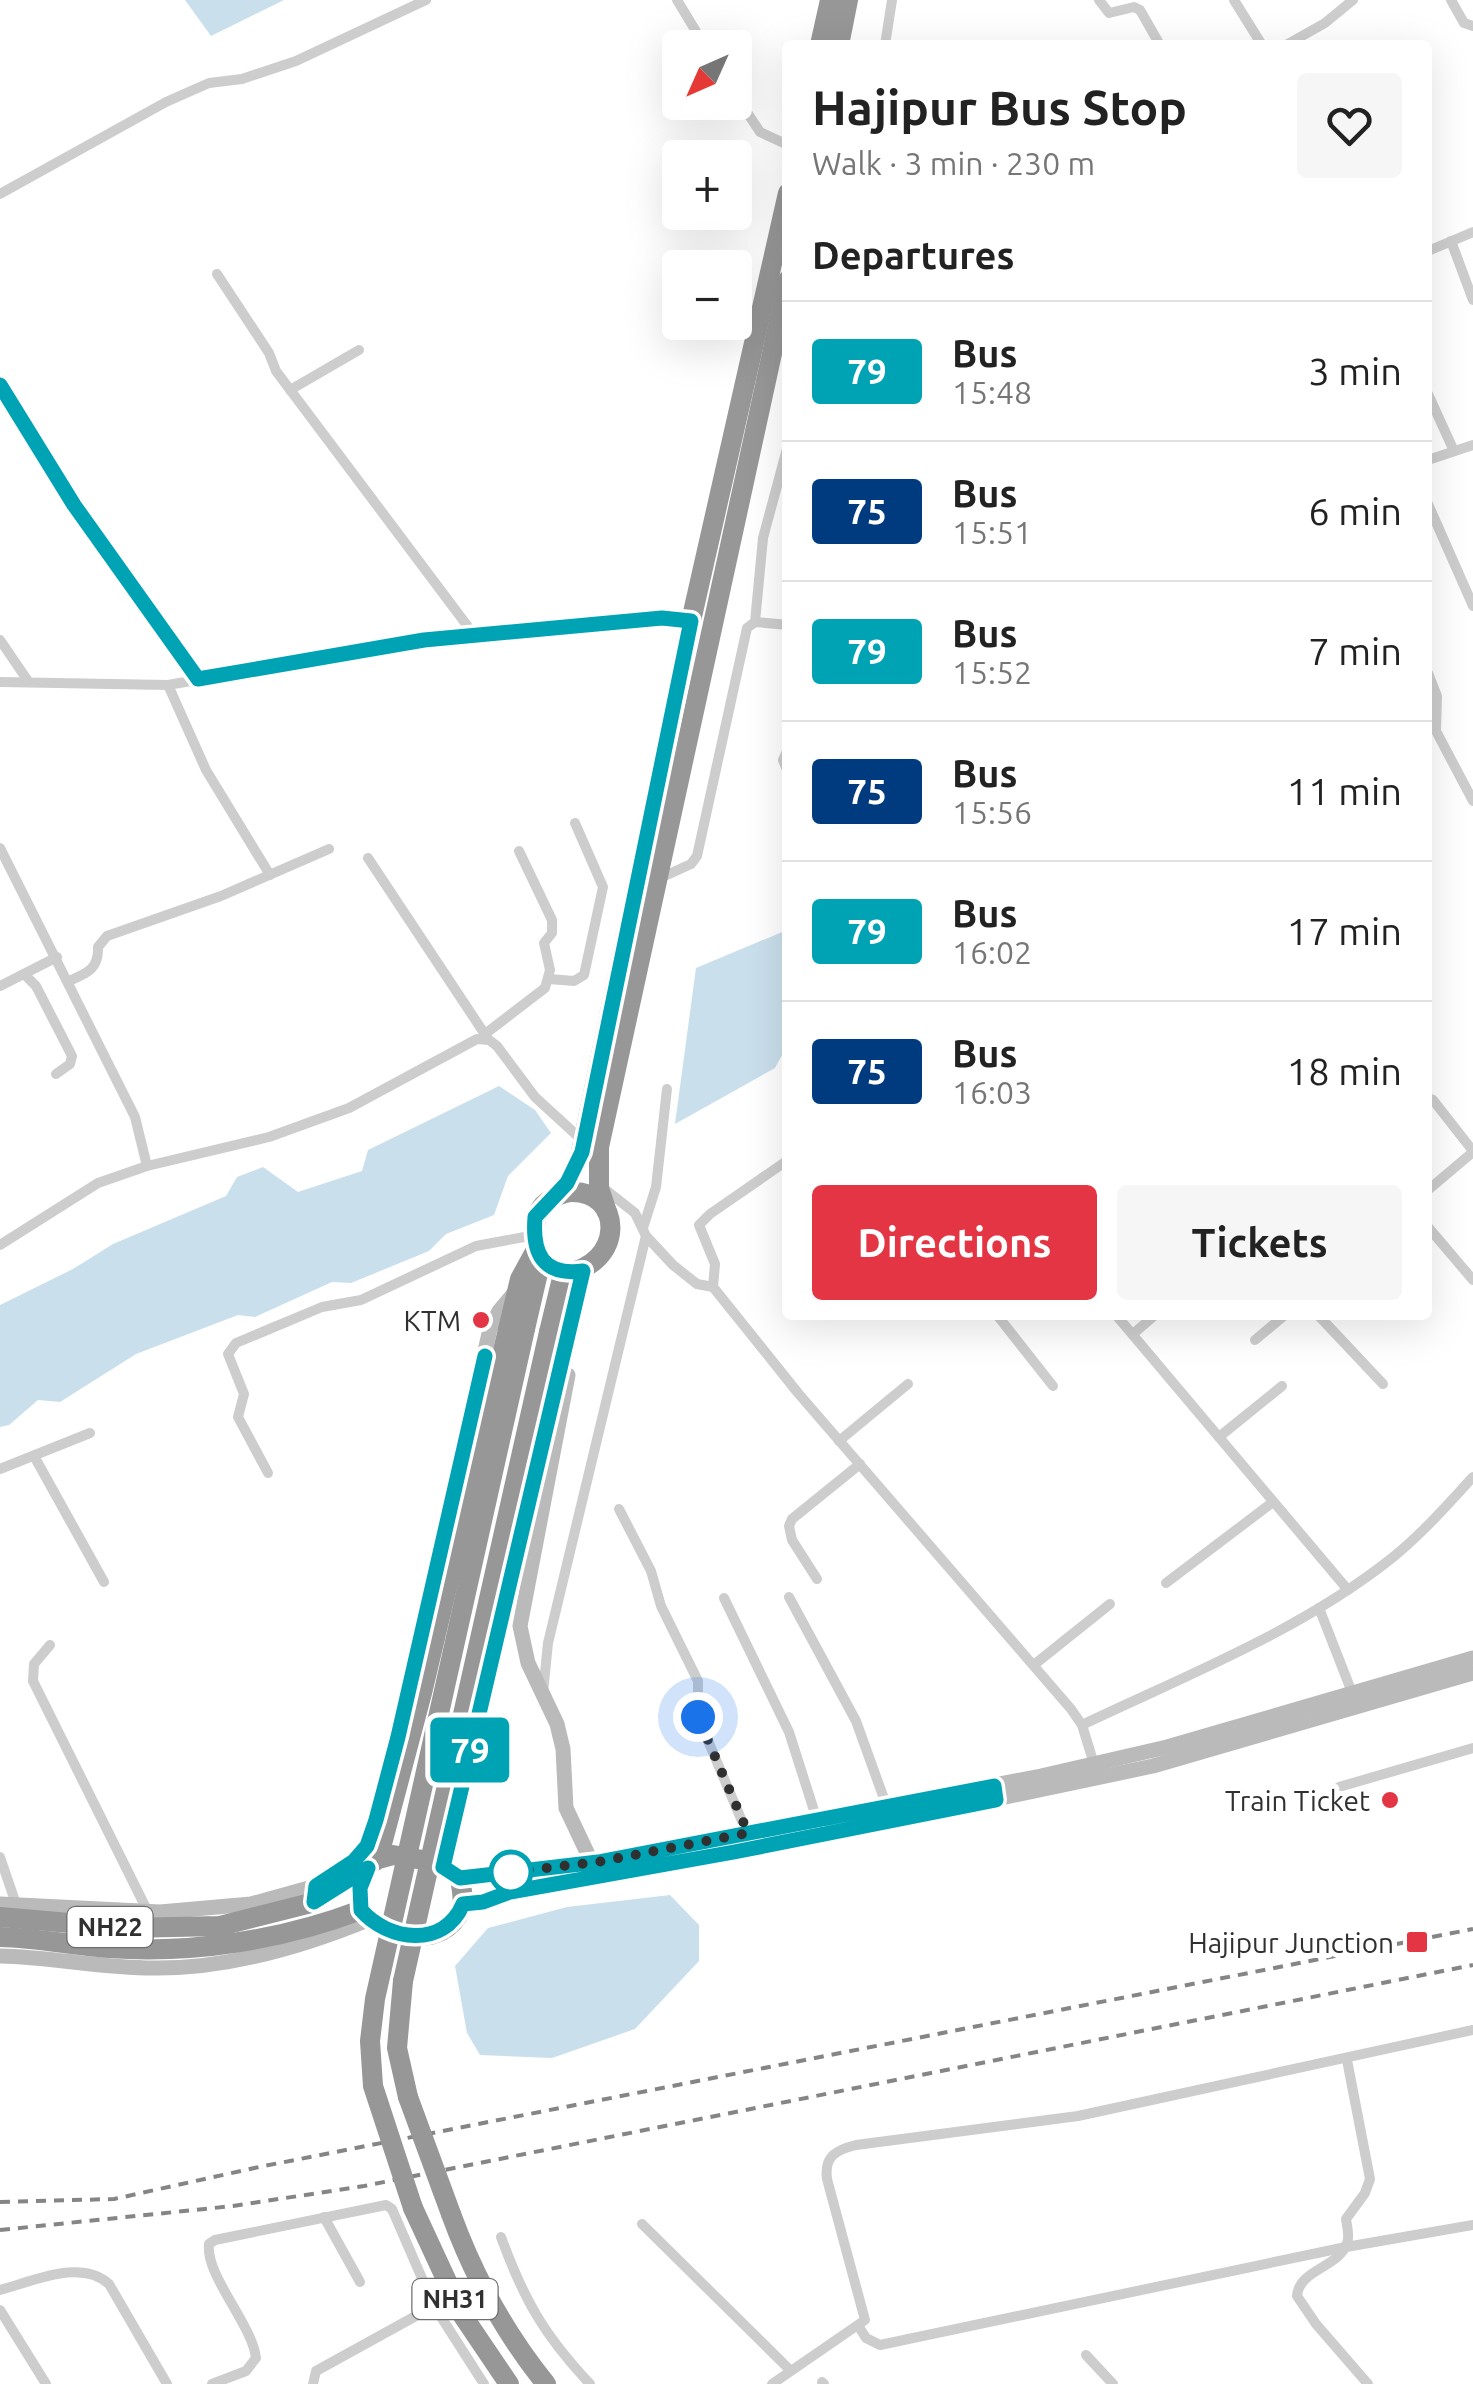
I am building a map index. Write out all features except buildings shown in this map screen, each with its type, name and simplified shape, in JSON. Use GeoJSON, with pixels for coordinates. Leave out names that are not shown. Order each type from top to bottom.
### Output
{"type":"FeatureCollection","features":[{"type":"Feature","properties":{"kind":"highway"},"geometry":{"type":"LineString","coordinates":[[821,40],[830,0]]}},
{"type":"Feature","properties":{"kind":"highway"},"geometry":{"type":"LineString","coordinates":[[839,40],[848,0]]}},
{"type":"Feature","properties":{"kind":"highway"},"geometry":{"type":"LineString","coordinates":[[538,1247],[573,1272],[578,1293],[452,1873],[463,1904],[446,1926],[417,1937],[402,1936],[380,1928],[365,1914],[360,1888],[373,1863],[422,1693],[518,1290],[538,1247],[535,1217],[567,1183],[584,1141],[691,621],[782,219]]}},
{"type":"Feature","properties":{"kind":"highway"},"geometry":{"type":"LineString","coordinates":[[573,1272],[606,1248],[610,1227],[598,1184],[599,1147],[780,350]]}},
{"type":"Feature","properties":{"kind":"highway"},"geometry":{"type":"LineString","coordinates":[[555,1195],[586,1192],[608,1212]]}},
{"type":"Feature","properties":{"kind":"highway","name":"NH31"},"geometry":{"type":"LineString","coordinates":[[510,2384],[464,2316],[413,2208],[374,2086],[370,2041],[525,1330],[538,1247]]}},
{"type":"Feature","properties":{"kind":"highway","name":"NH31"},"geometry":{"type":"LineString","coordinates":[[546,2384],[515,2346],[483,2290],[450,2214],[408,2098],[398,2048],[403,1981],[549,1332],[573,1272]]}},
{"type":"Feature","properties":{"kind":"highway"},"geometry":{"type":"LineString","coordinates":[[373,1863],[393,1855],[435,1862],[452,1873]]}},
{"type":"Feature","properties":{"kind":"highway","name":"NH22"},"geometry":{"type":"LineString","coordinates":[[5,1908],[128,1928],[218,1936],[315,1894],[373,1863]]}},
{"type":"Feature","properties":{"kind":"highway","name":"NH22"},"geometry":{"type":"LineString","coordinates":[[0,1937],[111,1948],[292,1930],[365,1914]]}},
{"type":"Feature","properties":{"kind":"main road"},"geometry":{"type":"LineString","coordinates":[[5,1908],[148,1912],[251,1904],[315,1894],[367,1846],[398,1737],[490,1330],[499,1311],[518,1290]]}},
{"type":"Feature","properties":{"kind":"main road"},"geometry":{"type":"LineString","coordinates":[[578,1293],[577,1329],[520,1616],[522,1645],[563,1749],[566,1808],[592,1863]]}},
{"type":"Feature","properties":{"kind":"main road"},"geometry":{"type":"LineString","coordinates":[[463,1904],[535,1886],[734,1852],[995,1793],[1167,1748],[1473,1658]]}},
{"type":"Feature","properties":{"kind":"main road"},"geometry":{"type":"LineString","coordinates":[[452,1873],[592,1863],[886,1807],[1153,1766],[1473,1673]]}},
{"type":"Feature","properties":{"kind":"main road"},"geometry":{"type":"LineString","coordinates":[[0,1956],[138,1968],[190,1966],[285,1950],[365,1914]]}},
{"type":"Feature","properties":{"kind":"street"},"geometry":{"type":"LineString","coordinates":[[0,194],[166,102],[209,83],[242,80],[296,62],[426,0]]}},
{"type":"Feature","properties":{"kind":"street"},"geometry":{"type":"LineString","coordinates":[[677,0],[695,30]]}},
{"type":"Feature","properties":{"kind":"street"},"geometry":{"type":"LineString","coordinates":[[885,40],[892,0]]}},
{"type":"Feature","properties":{"kind":"street"},"geometry":{"type":"LineString","coordinates":[[1099,0],[1109,13],[1134,7],[1140,10],[1157,40]]}},
{"type":"Feature","properties":{"kind":"street"},"geometry":{"type":"LineString","coordinates":[[1234,0],[1259,40]]}},
{"type":"Feature","properties":{"kind":"street"},"geometry":{"type":"LineString","coordinates":[[1295,40],[1325,23],[1353,0]]}},
{"type":"Feature","properties":{"kind":"street"},"geometry":{"type":"LineString","coordinates":[[1451,0],[1464,22],[1473,26]]}},
{"type":"Feature","properties":{"kind":"street"},"geometry":{"type":"LineString","coordinates":[[752,120],[760,132],[782,142]]}},
{"type":"Feature","properties":{"kind":"street"},"geometry":{"type":"LineString","coordinates":[[1432,250],[1473,232]]}},
{"type":"Feature","properties":{"kind":"street"},"geometry":{"type":"LineString","coordinates":[[1451,241],[1473,300]]}},
{"type":"Feature","properties":{"kind":"street"},"geometry":{"type":"LineString","coordinates":[[217,274],[290,390],[475,636]]}},
{"type":"Feature","properties":{"kind":"street"},"geometry":{"type":"LineString","coordinates":[[290,390],[359,350]]}},
{"type":"Feature","properties":{"kind":"street"},"geometry":{"type":"LineString","coordinates":[[0,385],[74,505],[198,679]]}},
{"type":"Feature","properties":{"kind":"street"},"geometry":{"type":"LineString","coordinates":[[1432,403],[1454,451]]}},
{"type":"Feature","properties":{"kind":"street"},"geometry":{"type":"LineString","coordinates":[[1432,459],[1473,445]]}},
{"type":"Feature","properties":{"kind":"street"},"geometry":{"type":"LineString","coordinates":[[755,622],[763,538],[782,467]]}},
{"type":"Feature","properties":{"kind":"street"},"geometry":{"type":"LineString","coordinates":[[1432,513],[1473,606]]}},
{"type":"Feature","properties":{"kind":"street"},"geometry":{"type":"LineString","coordinates":[[0,682],[168,685],[424,640],[662,618],[691,621]]}},
{"type":"Feature","properties":{"kind":"street"},"geometry":{"type":"LineString","coordinates":[[658,879],[691,864],[697,856],[747,628],[755,622],[782,624]]}},
{"type":"Feature","properties":{"kind":"street"},"geometry":{"type":"LineString","coordinates":[[0,640],[28,681]]}},
{"type":"Feature","properties":{"kind":"street"},"geometry":{"type":"LineString","coordinates":[[168,685],[206,770],[270,874]]}},
{"type":"Feature","properties":{"kind":"street"},"geometry":{"type":"LineString","coordinates":[[1432,685],[1436,696],[1436,731],[1471,794]]}},
{"type":"Feature","properties":{"kind":"street"},"geometry":{"type":"LineString","coordinates":[[549,979],[574,981],[584,974],[603,887],[575,823]]}},
{"type":"Feature","properties":{"kind":"street"},"geometry":{"type":"LineString","coordinates":[[0,848],[135,1117],[148,1166]]}},
{"type":"Feature","properties":{"kind":"street"},"geometry":{"type":"LineString","coordinates":[[68,981],[93,969],[98,947],[108,936],[221,896],[329,849]]}},
{"type":"Feature","properties":{"kind":"street"},"geometry":{"type":"LineString","coordinates":[[0,1244],[79,1192],[148,1166],[269,1137],[348,1108],[487,1037],[538,996],[549,979],[544,943],[552,932],[552,920],[519,850]]}},
{"type":"Feature","properties":{"kind":"street"},"geometry":{"type":"LineString","coordinates":[[368,858],[487,1037],[544,1106],[584,1141]]}},
{"type":"Feature","properties":{"kind":"street"},"geometry":{"type":"LineString","coordinates":[[0,986],[57,958]]}},
{"type":"Feature","properties":{"kind":"street"},"geometry":{"type":"LineString","coordinates":[[24,974],[36,986],[72,1056],[70,1064],[56,1074]]}},
{"type":"Feature","properties":{"kind":"street"},"geometry":{"type":"LineString","coordinates":[[543,1694],[548,1642],[656,1187],[667,1088]]}},
{"type":"Feature","properties":{"kind":"street"},"geometry":{"type":"LineString","coordinates":[[1432,1103],[1473,1151],[1432,1187]]}},
{"type":"Feature","properties":{"kind":"street"},"geometry":{"type":"LineString","coordinates":[[713,1288],[715,1264],[699,1225],[782,1164]]}},
{"type":"Feature","properties":{"kind":"street"},"geometry":{"type":"LineString","coordinates":[[598,1184],[635,1213],[644,1232],[673,1265],[697,1284],[713,1288],[839,1441],[1034,1664],[1082,1725],[1094,1764]]}},
{"type":"Feature","properties":{"kind":"street"},"geometry":{"type":"LineString","coordinates":[[1432,1232],[1473,1280]]}},
{"type":"Feature","properties":{"kind":"street"},"geometry":{"type":"LineString","coordinates":[[1432,1243],[1437,1238]]}},
{"type":"Feature","properties":{"kind":"street"},"geometry":{"type":"LineString","coordinates":[[268,1473],[238,1417],[244,1394],[228,1354],[236,1343],[322,1307],[361,1300],[476,1246],[538,1247]]}},
{"type":"Feature","properties":{"kind":"street"},"geometry":{"type":"LineString","coordinates":[[1001,1320],[1053,1386]]}},
{"type":"Feature","properties":{"kind":"street"},"geometry":{"type":"LineString","coordinates":[[1122,1320],[1348,1590]]}},
{"type":"Feature","properties":{"kind":"street"},"geometry":{"type":"LineString","coordinates":[[1133,1334],[1149,1320]]}},
{"type":"Feature","properties":{"kind":"street"},"geometry":{"type":"LineString","coordinates":[[1256,1340],[1279,1320]]}},
{"type":"Feature","properties":{"kind":"street"},"geometry":{"type":"LineString","coordinates":[[1323,1320],[1382,1384]]}},
{"type":"Feature","properties":{"kind":"street"},"geometry":{"type":"LineString","coordinates":[[839,1441],[908,1384]]}},
{"type":"Feature","properties":{"kind":"street"},"geometry":{"type":"LineString","coordinates":[[1219,1436],[1282,1386]]}},
{"type":"Feature","properties":{"kind":"street"},"geometry":{"type":"LineString","coordinates":[[0,1469],[90,1434]]}},
{"type":"Feature","properties":{"kind":"street"},"geometry":{"type":"LineString","coordinates":[[34,1456],[104,1582]]}},
{"type":"Feature","properties":{"kind":"street"},"geometry":{"type":"LineString","coordinates":[[818,1579],[792,1540],[788,1526],[860,1464]]}},
{"type":"Feature","properties":{"kind":"street"},"geometry":{"type":"LineString","coordinates":[[1082,1725],[1262,1640],[1348,1590],[1424,1531],[1473,1477]]}},
{"type":"Feature","properties":{"kind":"street"},"geometry":{"type":"LineString","coordinates":[[1166,1582],[1274,1502]]}},
{"type":"Feature","properties":{"kind":"street"},"geometry":{"type":"LineString","coordinates":[[619,1510],[651,1570],[661,1606],[698,1681],[698,1717],[748,1833]]}},
{"type":"Feature","properties":{"kind":"street"},"geometry":{"type":"LineString","coordinates":[[789,1597],[856,1721],[886,1807]]}},
{"type":"Feature","properties":{"kind":"street"},"geometry":{"type":"LineString","coordinates":[[724,1598],[789,1732],[818,1820]]}},
{"type":"Feature","properties":{"kind":"street"},"geometry":{"type":"LineString","coordinates":[[1034,1664],[1110,1604]]}},
{"type":"Feature","properties":{"kind":"street"},"geometry":{"type":"LineString","coordinates":[[1319,1608],[1353,1695]]}},
{"type":"Feature","properties":{"kind":"street"},"geometry":{"type":"LineString","coordinates":[[50,1645],[34,1664],[33,1681],[148,1912]]}},
{"type":"Feature","properties":{"kind":"street"},"geometry":{"type":"LineString","coordinates":[[1339,1786],[1473,1748]]}},
{"type":"Feature","properties":{"kind":"street"},"geometry":{"type":"LineString","coordinates":[[0,1857],[5,1908]]}},
{"type":"Feature","properties":{"kind":"street"},"geometry":{"type":"LineString","coordinates":[[772,2384],[859,2327],[866,2315],[826,2170],[836,2151],[856,2145],[1078,2116],[1473,2030]]}},
{"type":"Feature","properties":{"kind":"street"},"geometry":{"type":"LineString","coordinates":[[1346,2060],[1370,2179],[1365,2193],[1346,2218],[1346,2247],[1340,2256],[1302,2281],[1297,2296],[1368,2384]]}},
{"type":"Feature","properties":{"kind":"street"},"geometry":{"type":"LineString","coordinates":[[212,2384],[246,2371],[256,2358],[210,2259],[209,2244],[378,2206],[392,2209],[434,2306],[484,2384]]}},
{"type":"Feature","properties":{"kind":"street"},"geometry":{"type":"LineString","coordinates":[[324,2217],[360,2282]]}},
{"type":"Feature","properties":{"kind":"street"},"geometry":{"type":"LineString","coordinates":[[642,2224],[790,2370]]}},
{"type":"Feature","properties":{"kind":"street"},"geometry":{"type":"LineString","coordinates":[[859,2327],[866,2338],[880,2345],[1346,2247],[1473,2225]]}},
{"type":"Feature","properties":{"kind":"street"},"geometry":{"type":"LineString","coordinates":[[500,2237],[528,2305],[545,2332],[590,2384]]}},
{"type":"Feature","properties":{"kind":"street"},"geometry":{"type":"LineString","coordinates":[[0,2290],[76,2272],[103,2278],[167,2384]]}},
{"type":"Feature","properties":{"kind":"street"},"geometry":{"type":"LineString","coordinates":[[314,2384],[316,2371],[434,2306]]}},
{"type":"Feature","properties":{"kind":"street"},"geometry":{"type":"LineString","coordinates":[[0,2310],[46,2384]]}},
{"type":"Feature","properties":{"kind":"street"},"geometry":{"type":"LineString","coordinates":[[1086,2356],[1113,2384]]}},
{"type":"Feature","properties":{"kind":"water"},"geometry":{"type":"Polygon","coordinates":[[[185,0],[284,0],[211,36],[185,0]]]}},
{"type":"Feature","properties":{"kind":"water"},"geometry":{"type":"Polygon","coordinates":[[[782,932],[782,1055],[775,1068],[675,1124],[696,968],[782,932]]]}},
{"type":"Feature","properties":{"kind":"water"},"geometry":{"type":"Polygon","coordinates":[[[499,1086],[535,1110],[551,1133],[508,1176],[494,1215],[446,1234],[429,1251],[351,1283],[332,1282],[255,1317],[238,1315],[136,1354],[60,1402],[38,1400],[9,1425],[0,1427],[0,1305],[113,1244],[226,1196],[237,1177],[263,1167],[298,1192],[362,1171],[368,1150],[499,1086]]]}},
{"type":"Feature","properties":{"kind":"water"},"geometry":{"type":"Polygon","coordinates":[[[670,1895],[699,1925],[699,1961],[635,2029],[552,2058],[480,2055],[467,2033],[455,1966],[488,1928],[567,1907],[670,1895]]]}},
{"type":"Feature","properties":{"kind":"railway"},"geometry":{"type":"LineString","coordinates":[[0,2202],[114,2199],[259,2167],[1473,1929]]}},
{"type":"Feature","properties":{"kind":"railway"},"geometry":{"type":"LineString","coordinates":[[0,2230],[233,2206],[364,2186],[1473,1965]]}},
{"type":"Feature","properties":{"kind":"bus line","name":"79"},"geometry":{"type":"LineString","coordinates":[[0,385],[74,505],[198,679],[424,640],[662,618],[691,621],[582,1152],[567,1183],[535,1217],[541,1260],[563,1274],[583,1271],[443,1867],[460,1878],[548,1870],[994,1786],[996,1800],[734,1852],[535,1886],[463,1904],[446,1926],[417,1937],[380,1928],[361,1910],[361,1881],[368,1868],[314,1902],[316,1886],[354,1861],[367,1846],[376,1820],[485,1356]]}},
{"type":"Feature","properties":{"kind":"place","name":"KTM"},"geometry":{"type":"Point","coordinates":[481,1320]}},
{"type":"Feature","properties":{"kind":"place","name":"Train Ticket"},"geometry":{"type":"Point","coordinates":[1390,1800]}},
{"type":"Feature","properties":{"kind":"place","name":"Hajipur Junction"},"geometry":{"type":"Point","coordinates":[1417,1942]}},
{"type":"Feature","properties":{"kind":"route"},"geometry":{"type":"LineString","coordinates":[[511,1872],[598,1862],[748,1833],[698,1717]]}}]}
